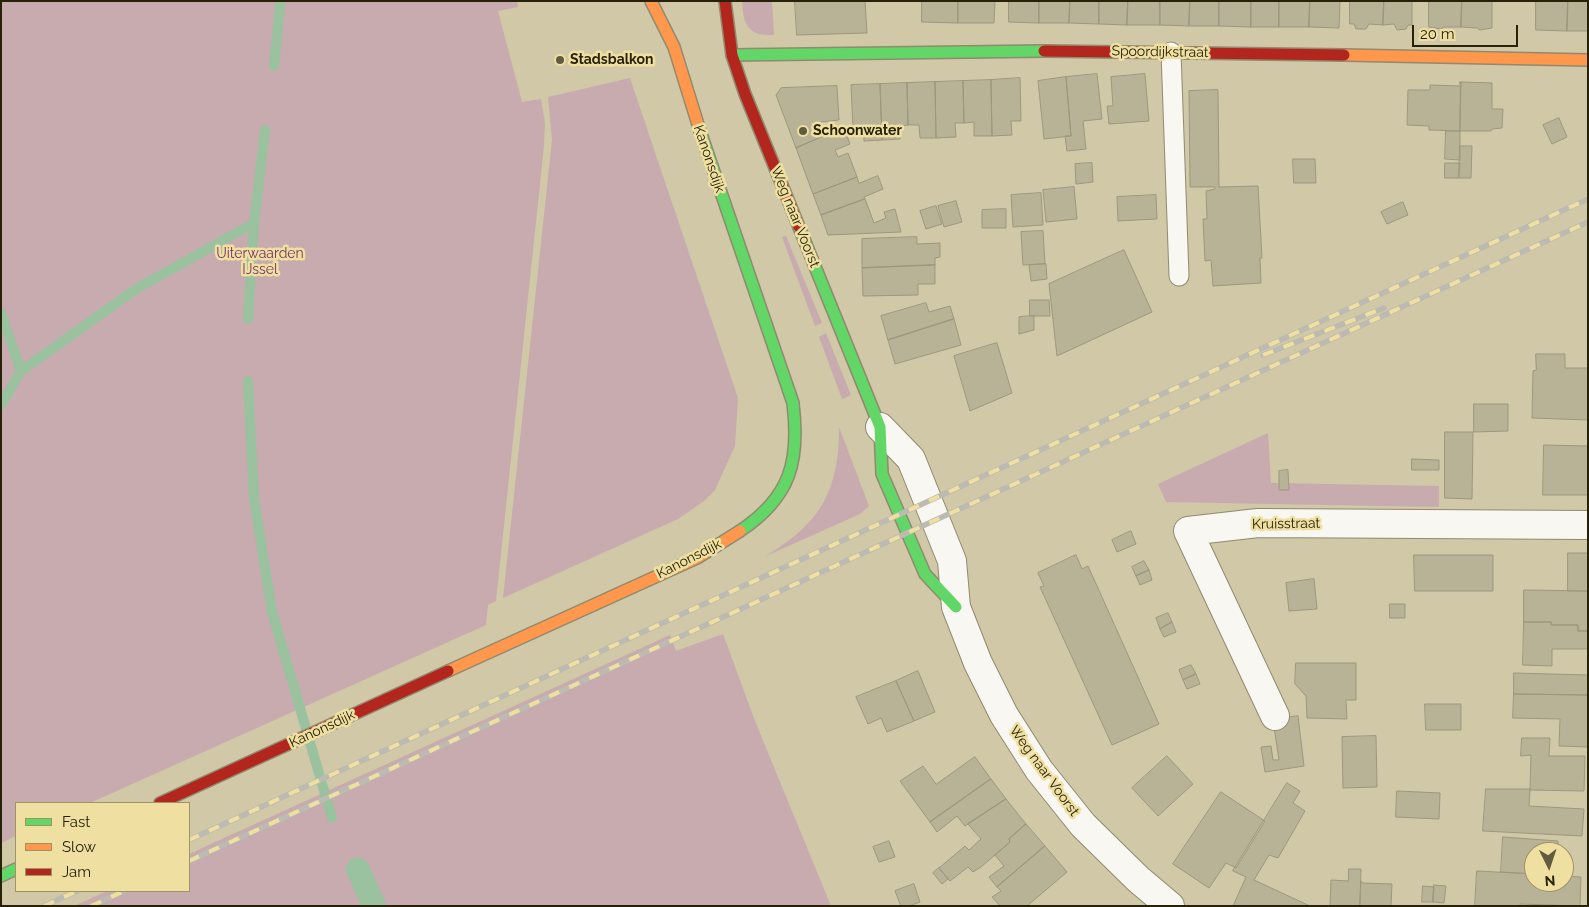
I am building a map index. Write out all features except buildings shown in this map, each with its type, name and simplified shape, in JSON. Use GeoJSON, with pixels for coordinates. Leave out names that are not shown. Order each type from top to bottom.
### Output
{"type":"FeatureCollection","features":[{"type":"Feature","properties":{"kind":"street","name":"Kanonsdijk"},"geometry":{"type":"LineString","coordinates":[[162,802],[697,558],[755,521],[779,496],[788,479],[795,453],[796,429],[793,403],[692,110],[674,47],[651,1]]}},
{"type":"Feature","properties":{"kind":"street","name":"Weg naar Voorst"},"geometry":{"type":"LineString","coordinates":[[724,1],[732,55],[748,103],[880,427],[911,459],[952,560],[956,608],[978,662],[1004,715],[1039,770],[1083,825],[1110,853],[1170,906]]}},
{"type":"Feature","properties":{"kind":"street","name":"Kanonsdijk"},"geometry":{"type":"LineString","coordinates":[[674,47],[675,28]]}},
{"type":"Feature","properties":{"kind":"street","name":"Spoordijkstraat"},"geometry":{"type":"LineString","coordinates":[[732,55],[1005,51],[1172,52],[1588,60]]}},
{"type":"Feature","properties":{"kind":"street","name":"Kruisstraat"},"geometry":{"type":"LineString","coordinates":[[1275,716],[1188,531],[1258,523],[1588,526]]}},
{"type":"Feature","properties":{"kind":"street"},"geometry":{"type":"LineString","coordinates":[[1,876],[15,869]]}},
{"type":"Feature","properties":{"kind":"lane"},"geometry":{"type":"LineString","coordinates":[[1172,52],[1179,276]]}},
{"type":"Feature","properties":{"kind":"green space","name":"Uiterwaarden IJssel"},"geometry":{"type":"Polygon","coordinates":[[[1,1],[517,1],[518,7],[498,11],[522,102],[541,99],[545,123],[544,146],[496,601],[488,605],[486,625],[92,802],[15,802],[15,836],[1,843],[1,1]]]}},
{"type":"Feature","properties":{"kind":"green space"},"geometry":{"type":"Polygon","coordinates":[[[742,1],[772,1],[774,35],[758,34],[749,27],[744,16],[742,1]]]}},
{"type":"Feature","properties":{"kind":"green space"},"geometry":{"type":"Polygon","coordinates":[[[630,78],[738,398],[735,446],[715,490],[704,501],[678,519],[503,598],[552,140],[548,97],[630,78]]]}},
{"type":"Feature","properties":{"kind":"green space"},"geometry":{"type":"Polygon","coordinates":[[[786,236],[822,323],[815,326],[782,237],[786,236]]]}},
{"type":"Feature","properties":{"kind":"green space"},"geometry":{"type":"Polygon","coordinates":[[[826,333],[851,395],[842,399],[819,337],[826,333]]]}},
{"type":"Feature","properties":{"kind":"green space"},"geometry":{"type":"Polygon","coordinates":[[[839,427],[869,506],[860,514],[764,557],[799,532],[812,519],[822,504],[830,488],[835,470],[839,427]]]}},
{"type":"Feature","properties":{"kind":"green space"},"geometry":{"type":"Polygon","coordinates":[[[1268,433],[1271,483],[1439,486],[1439,507],[1166,502],[1158,484],[1268,433]]]}},
{"type":"Feature","properties":{"kind":"green space"},"geometry":{"type":"Polygon","coordinates":[[[723,634],[755,721],[831,906],[74,906],[105,892],[190,892],[190,854],[670,635],[676,651],[723,634]]]}},
{"type":"Feature","properties":{"kind":"shaded area"},"geometry":{"type":"Polygon","coordinates":[[[360,857],[368,863],[387,906],[361,906],[345,869],[351,859],[360,857]]]}},
{"type":"Feature","properties":{"kind":"waterway"},"geometry":{"type":"LineString","coordinates":[[274,66],[280,6]]}},
{"type":"Feature","properties":{"kind":"waterway"},"geometry":{"type":"LineString","coordinates":[[248,319],[254,223],[265,130]]}},
{"type":"Feature","properties":{"kind":"waterway"},"geometry":{"type":"LineString","coordinates":[[1,405],[21,371],[136,289],[254,223]]}},
{"type":"Feature","properties":{"kind":"waterway"},"geometry":{"type":"LineString","coordinates":[[1,313],[21,371]]}},
{"type":"Feature","properties":{"kind":"waterway"},"geometry":{"type":"LineString","coordinates":[[248,381],[254,498],[272,612],[332,818]]}},
{"type":"Feature","properties":{"kind":"railway"},"geometry":{"type":"LineString","coordinates":[[190,840],[1588,199]]}},
{"type":"Feature","properties":{"kind":"railway"},"geometry":{"type":"LineString","coordinates":[[190,861],[1588,222]]}},
{"type":"Feature","properties":{"kind":"railway"},"geometry":{"type":"LineString","coordinates":[[1263,355],[1384,308]]}},
{"type":"Feature","properties":{"kind":"railway"},"geometry":{"type":"LineString","coordinates":[[44,906],[75,892]]}},
{"type":"Feature","properties":{"kind":"railway"},"geometry":{"type":"LineString","coordinates":[[91,906],[122,892]]}},
{"type":"Feature","properties":{"kind":"traffic: fast"},"geometry":{"type":"LineString","coordinates":[[732,55],[1044,51]]}},
{"type":"Feature","properties":{"kind":"traffic: fast"},"geometry":{"type":"LineString","coordinates":[[700,131],[793,403],[795,443],[793,460],[788,476],[781,491],[771,505],[740,531]]}},
{"type":"Feature","properties":{"kind":"traffic: fast"},"geometry":{"type":"LineString","coordinates":[[799,227],[880,427],[882,474],[925,574],[956,607]]}},
{"type":"Feature","properties":{"kind":"traffic: fast"},"geometry":{"type":"LineString","coordinates":[[1,876],[15,869]]}},
{"type":"Feature","properties":{"kind":"traffic: slow"},"geometry":{"type":"LineString","coordinates":[[651,1],[674,47],[700,131]]}},
{"type":"Feature","properties":{"kind":"traffic: slow"},"geometry":{"type":"LineString","coordinates":[[1344,55],[1588,60]]}},
{"type":"Feature","properties":{"kind":"traffic: slow"},"geometry":{"type":"LineString","coordinates":[[448,671],[697,558],[740,531]]}},
{"type":"Feature","properties":{"kind":"traffic: jam"},"geometry":{"type":"LineString","coordinates":[[725,1],[732,55],[745,94],[799,227]]}},
{"type":"Feature","properties":{"kind":"traffic: jam"},"geometry":{"type":"LineString","coordinates":[[1044,51],[1344,55]]}},
{"type":"Feature","properties":{"kind":"traffic: jam"},"geometry":{"type":"LineString","coordinates":[[162,802],[448,671]]}},
{"type":"Feature","properties":{"kind":"place","name":"Stadsbalkon"},"geometry":{"type":"Point","coordinates":[560,60]}},
{"type":"Feature","properties":{"kind":"place","name":"Schoonwater"},"geometry":{"type":"Point","coordinates":[803,131]}}]}
